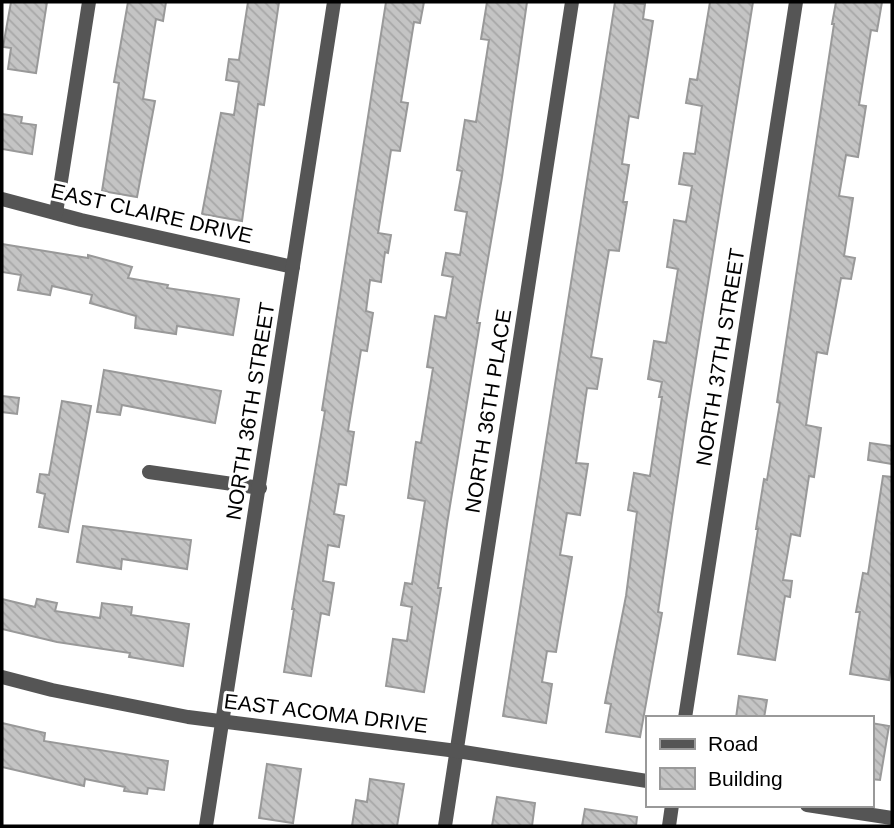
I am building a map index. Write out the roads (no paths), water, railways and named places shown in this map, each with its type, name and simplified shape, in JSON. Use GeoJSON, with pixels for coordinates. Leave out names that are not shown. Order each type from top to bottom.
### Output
{"type":"FeatureCollection","features":[{"type":"Feature","properties":{"kind":"street"},"geometry":{"type":"LineString","coordinates":[[56,213],[89,2]]}},
{"type":"Feature","properties":{"kind":"street","name":"NORTH 36TH STREET"},"geometry":{"type":"LineString","coordinates":[[206,826],[334,2]]}},
{"type":"Feature","properties":{"kind":"street","name":"NORTH 36TH PLACE"},"geometry":{"type":"LineString","coordinates":[[445,826],[572,2]]}},
{"type":"Feature","properties":{"kind":"street","name":"NORTH 37TH STREET"},"geometry":{"type":"LineString","coordinates":[[685,716],[796,2]]}},
{"type":"Feature","properties":{"kind":"street","name":"EAST CLAIRE DRIVE"},"geometry":{"type":"LineString","coordinates":[[2,200],[293,267]]}},
{"type":"Feature","properties":{"kind":"street"},"geometry":{"type":"LineString","coordinates":[[149,472],[260,488]]}},
{"type":"Feature","properties":{"kind":"street","name":"EAST ACOMA DRIVE"},"geometry":{"type":"LineString","coordinates":[[2,677],[52,690],[223,722],[457,751],[646,782]]}},
{"type":"Feature","properties":{"kind":"street"},"geometry":{"type":"LineString","coordinates":[[669,826],[672,807]]}},
{"type":"Feature","properties":{"kind":"street"},"geometry":{"type":"LineString","coordinates":[[820,807],[892,818]]}}]}
